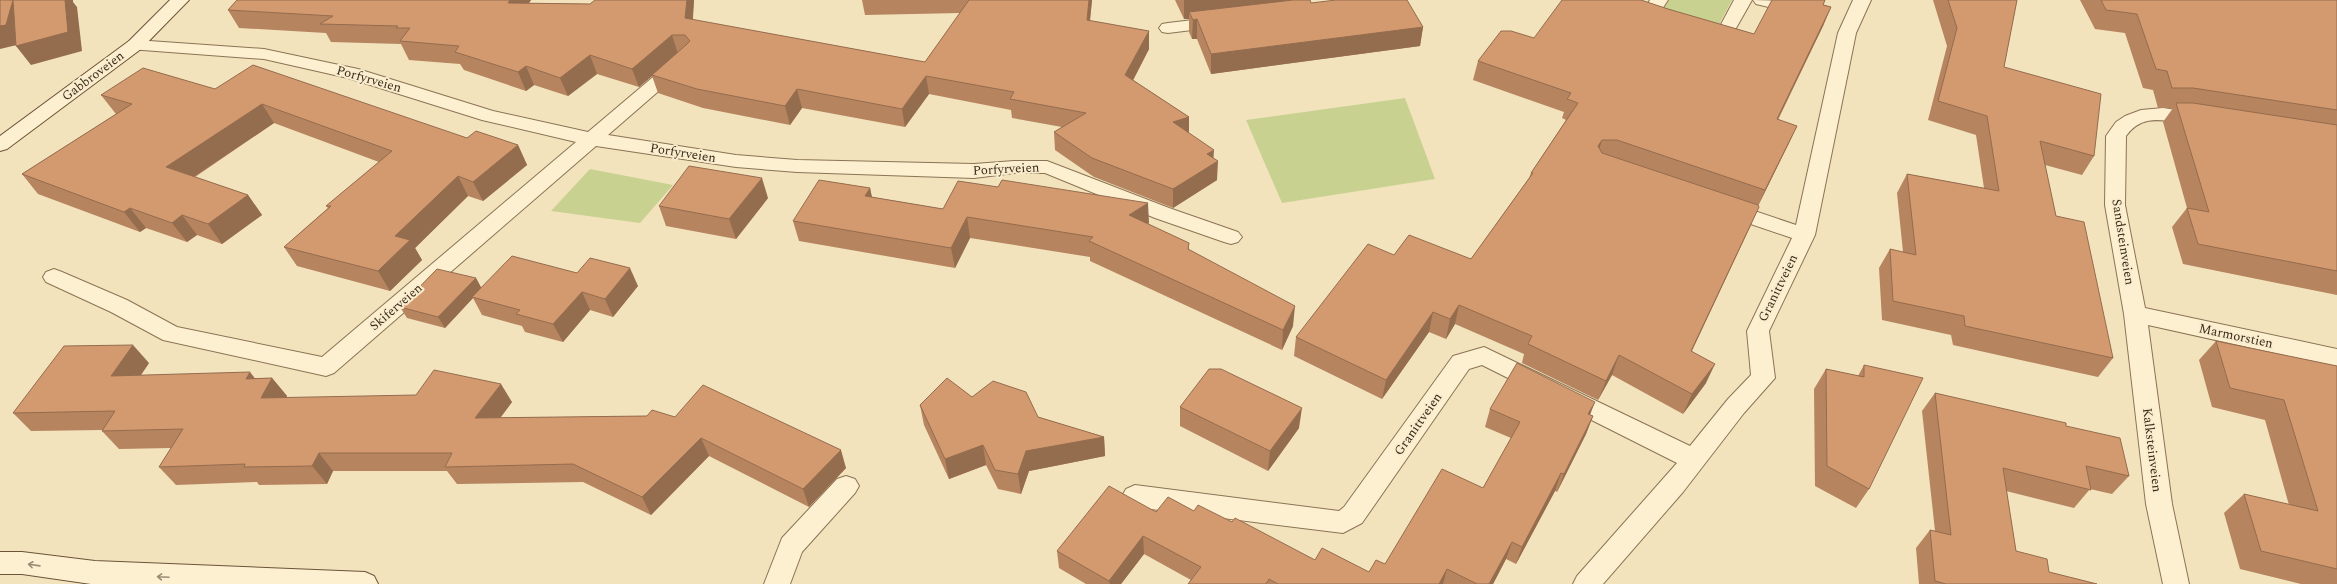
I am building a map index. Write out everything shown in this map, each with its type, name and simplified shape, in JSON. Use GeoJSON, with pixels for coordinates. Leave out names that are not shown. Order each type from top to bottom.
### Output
{"type":"FeatureCollection","features":[{"type":"Feature","properties":{"kind":"street","name":"Gabbroveien"},"geometry":{"type":"LineString","coordinates":[[0,146],[135,44],[180,0]]}},
{"type":"Feature","properties":{"kind":"street"},"geometry":{"type":"LineString","coordinates":[[1659,0],[1653,9],[1655,16],[1668,23],[1717,37],[1726,33],[1743,0]]}},
{"type":"Feature","properties":{"kind":"street"},"geometry":{"type":"LineString","coordinates":[[1762,0],[1781,5]]}},
{"type":"Feature","properties":{"kind":"street","name":"Granittveien"},"geometry":{"type":"LineString","coordinates":[[1586,584],[1695,460],[1736,406],[1764,378],[1758,331],[1804,235],[1825,144],[1847,33],[1862,0]]}},
{"type":"Feature","properties":{"kind":"street"},"geometry":{"type":"LineString","coordinates":[[1168,28],[1233,20]]}},
{"type":"Feature","properties":{"kind":"street","name":"Porfyrveien"},"geometry":{"type":"LineString","coordinates":[[135,44],[264,54],[352,73],[490,116],[592,139],[736,161],[797,166],[974,171],[1014,167],[1047,167],[1162,213],[1231,237]]}},
{"type":"Feature","properties":{"kind":"street","name":"Skiferveien"},"geometry":{"type":"LineString","coordinates":[[54,277],[119,306],[171,334],[326,367],[685,59]]}},
{"type":"Feature","properties":{"kind":"street","name":"Sandsteinveien"},"geometry":{"type":"LineString","coordinates":[[2135,314],[2115,205],[2116,136],[2121,127],[2134,118],[2153,115],[2179,115],[2216,121]]}},
{"type":"Feature","properties":{"kind":"street"},"geometry":{"type":"LineString","coordinates":[[1708,202],[1804,235]]}},
{"type":"Feature","properties":{"kind":"street","name":"Marmorstien"},"geometry":{"type":"LineString","coordinates":[[2135,314],[2337,358]]}},
{"type":"Feature","properties":{"kind":"street","name":"Kalksteinveien"},"geometry":{"type":"LineString","coordinates":[[2135,314],[2159,504],[2176,584]]}},
{"type":"Feature","properties":{"kind":"street","name":"Granittveien"},"geometry":{"type":"LineString","coordinates":[[1135,496],[1236,507],[1343,522],[1353,515],[1461,362],[1484,356],[1695,460]]}},
{"type":"Feature","properties":{"kind":"street"},"geometry":{"type":"LineString","coordinates":[[777,584],[791,546],[846,486]]}},
{"type":"Feature","properties":{"kind":"street"},"geometry":{"type":"LineString","coordinates":[[0,563],[22,563],[95,573],[299,583],[365,584]]}},
{"type":"Feature","properties":{"kind":"green space"},"geometry":{"type":"Polygon","coordinates":[[[1669,0],[1732,0],[1715,32],[1660,12],[1669,0]]]}},
{"type":"Feature","properties":{"kind":"green space"},"geometry":{"type":"Polygon","coordinates":[[[1405,98],[1435,179],[1282,203],[1246,120],[1405,98]]]}},
{"type":"Feature","properties":{"kind":"green space"},"geometry":{"type":"Polygon","coordinates":[[[590,169],[673,185],[640,223],[551,211],[590,169]]]}},
{"type":"Feature","properties":{"kind":"building"},"geometry":{"type":"Polygon","coordinates":[[[0,0],[13,0],[6,25],[0,26],[0,0]]]}},
{"type":"Feature","properties":{"kind":"building"},"geometry":{"type":"Polygon","coordinates":[[[13,0],[65,0],[68,32],[16,46],[13,0]]]}},
{"type":"Feature","properties":{"kind":"building"},"geometry":{"type":"Polygon","coordinates":[[[237,0],[510,0],[508,3],[590,4],[595,0],[687,0],[685,18],[925,62],[969,0],[1089,0],[1087,20],[1149,31],[1125,75],[1189,117],[1173,122],[1214,150],[1207,154],[1218,161],[1173,189],[1092,158],[1054,132],[1086,113],[1010,99],[1014,92],[926,76],[902,109],[797,89],[785,106],[697,89],[652,75],[690,41],[685,35],[672,35],[632,69],[590,55],[560,78],[526,66],[518,72],[455,52],[459,46],[400,41],[410,28],[396,28],[398,26],[320,24],[333,16],[228,10],[237,0]]]}},
{"type":"Feature","properties":{"kind":"building"},"geometry":{"type":"Polygon","coordinates":[[[1293,0],[1310,0],[1311,3],[1336,0],[1407,0],[1423,27],[1211,54],[1197,19],[1193,20],[1189,12],[1293,0]]]}},
{"type":"Feature","properties":{"kind":"building"},"geometry":{"type":"Polygon","coordinates":[[[1562,0],[1641,0],[1754,34],[1772,0],[1825,0],[1823,5],[1831,7],[1777,119],[1797,126],[1765,190],[1617,140],[1602,140],[1598,146],[1602,153],[1758,205],[1759,207],[1691,351],[1715,364],[1692,394],[1619,355],[1606,381],[1528,344],[1532,336],[1459,305],[1450,319],[1433,312],[1386,380],[1296,337],[1368,244],[1394,255],[1409,235],[1471,259],[1533,173],[1531,173],[1578,103],[1567,99],[1571,93],[1478,61],[1501,31],[1511,31],[1534,38],[1562,0]]]}},
{"type":"Feature","properties":{"kind":"building"},"geometry":{"type":"Polygon","coordinates":[[[1948,0],[2017,0],[2004,67],[2101,94],[2094,156],[2040,141],[2056,216],[2084,222],[2113,358],[1965,326],[1964,316],[1893,301],[1890,249],[1916,255],[1907,174],[1999,191],[1987,116],[1938,101],[1957,28],[1948,0]]]}},
{"type":"Feature","properties":{"kind":"building"},"geometry":{"type":"Polygon","coordinates":[[[2101,0],[2337,0],[2337,110],[2193,88],[2172,88],[2167,71],[2156,69],[2137,14],[2106,10],[2101,0]]]}},
{"type":"Feature","properties":{"kind":"building"},"geometry":{"type":"Polygon","coordinates":[[[253,65],[467,138],[476,131],[518,145],[473,182],[458,176],[395,236],[410,240],[378,271],[284,247],[331,206],[326,206],[392,151],[262,104],[166,167],[248,195],[208,224],[182,215],[172,223],[130,208],[124,212],[22,174],[132,104],[101,95],[143,68],[215,89],[253,65]]]}},
{"type":"Feature","properties":{"kind":"building"},"geometry":{"type":"Polygon","coordinates":[[[2176,103],[2193,103],[2337,125],[2337,271],[2198,244],[2187,208],[2209,212],[2176,103]]]}},
{"type":"Feature","properties":{"kind":"building"},"geometry":{"type":"Polygon","coordinates":[[[689,166],[762,178],[729,219],[659,206],[689,166]]]}},
{"type":"Feature","properties":{"kind":"building"},"geometry":{"type":"Polygon","coordinates":[[[819,180],[870,188],[865,196],[943,209],[958,181],[998,187],[1002,180],[1148,203],[1129,215],[1189,243],[1188,249],[1295,306],[1283,330],[1089,241],[1093,237],[967,217],[951,248],[793,221],[819,180]]]}},
{"type":"Feature","properties":{"kind":"building"},"geometry":{"type":"Polygon","coordinates":[[[512,256],[577,273],[590,258],[630,268],[605,299],[582,292],[553,324],[516,314],[520,310],[472,297],[512,256]]]}},
{"type":"Feature","properties":{"kind":"building"},"geometry":{"type":"Polygon","coordinates":[[[437,269],[476,278],[438,317],[400,307],[437,269]]]}},
{"type":"Feature","properties":{"kind":"building"},"geometry":{"type":"Polygon","coordinates":[[[2216,341],[2337,366],[2337,569],[2261,551],[2244,494],[2318,511],[2284,400],[2230,388],[2216,341]]]}},
{"type":"Feature","properties":{"kind":"building"},"geometry":{"type":"Polygon","coordinates":[[[133,345],[111,376],[250,372],[246,379],[272,378],[261,398],[416,395],[434,370],[501,384],[475,418],[647,416],[652,410],[675,417],[703,385],[841,450],[803,489],[701,438],[642,497],[573,464],[445,467],[452,453],[319,453],[312,466],[244,467],[245,464],[159,467],[183,429],[102,431],[115,411],[13,413],[64,346],[133,345]]]}},
{"type":"Feature","properties":{"kind":"building"},"geometry":{"type":"Polygon","coordinates":[[[1517,363],[1595,402],[1588,414],[1593,416],[1564,474],[1561,473],[1522,547],[1512,542],[1489,584],[1477,584],[1447,569],[1439,584],[1278,584],[1269,579],[1266,584],[1188,584],[1201,567],[1143,536],[1109,581],[1057,551],[1109,486],[1156,512],[1168,497],[1194,511],[1198,505],[1232,522],[1235,518],[1315,560],[1322,548],[1369,572],[1376,560],[1385,564],[1442,469],[1483,488],[1520,422],[1490,409],[1517,363]]]}},
{"type":"Feature","properties":{"kind":"building"},"geometry":{"type":"Polygon","coordinates":[[[1864,365],[1923,378],[1869,489],[1827,466],[1826,369],[1864,377],[1864,365]]]}},
{"type":"Feature","properties":{"kind":"building"},"geometry":{"type":"Polygon","coordinates":[[[1209,369],[1221,369],[1302,408],[1270,451],[1180,407],[1209,369]]]}},
{"type":"Feature","properties":{"kind":"building"},"geometry":{"type":"Polygon","coordinates":[[[947,378],[972,397],[993,381],[1026,392],[1038,417],[1104,437],[1026,451],[1018,474],[995,470],[983,445],[945,459],[920,405],[947,378]]]}},
{"type":"Feature","properties":{"kind":"building"},"geometry":{"type":"Polygon","coordinates":[[[1935,393],[2066,423],[2066,426],[2120,438],[2129,476],[2086,466],[2091,490],[2003,468],[2016,551],[2047,559],[2049,572],[2097,584],[1946,584],[1935,581],[1930,530],[1951,535],[1935,393]]]}}]}
